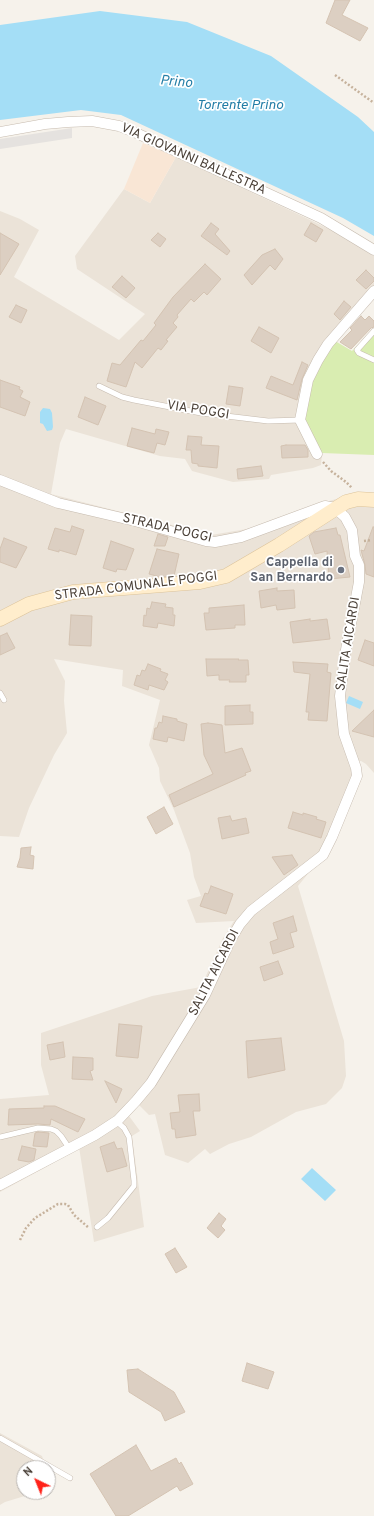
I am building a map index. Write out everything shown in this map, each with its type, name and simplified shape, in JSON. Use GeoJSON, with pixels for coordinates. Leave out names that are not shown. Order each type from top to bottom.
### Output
{"type":"FeatureCollection","features":[{"type":"Feature","properties":{"kind":"main road","name":"STRADA COMUNALE POGGI"},"geometry":{"type":"LineString","coordinates":[[0,619],[29,604],[73,592],[200,582],[226,576],[279,546],[335,508],[352,500],[374,500]]}},
{"type":"Feature","properties":{"kind":"street","name":"VIA GIOVANNI BALLESTRA"},"geometry":{"type":"LineString","coordinates":[[0,132],[45,124],[68,122],[92,121],[119,126],[320,218],[374,250]]}},
{"type":"Feature","properties":{"kind":"street"},"geometry":{"type":"LineString","coordinates":[[317,454],[300,420],[306,387],[318,360],[328,344],[374,291]]}},
{"type":"Feature","properties":{"kind":"street","name":"STRADA POGGI"},"geometry":{"type":"LineString","coordinates":[[0,480],[58,503],[215,542],[241,536],[325,506],[335,508]]}},
{"type":"Feature","properties":{"kind":"street","name":"SALITA AICARDI"},"geometry":{"type":"LineString","coordinates":[[0,1185],[95,1135],[116,1121],[136,1101],[155,1077],[205,995],[231,939],[240,924],[251,911],[323,855],[332,837],[356,779],[356,768],[344,734],[340,696],[344,655],[359,582],[359,565],[355,556],[352,530],[345,517],[335,508]]}},
{"type":"Feature","properties":{"kind":"lane"},"geometry":{"type":"LineString","coordinates":[[374,331],[357,350],[359,354],[374,360]]}},
{"type":"Feature","properties":{"kind":"lane","name":"VIA POGGI"},"geometry":{"type":"LineString","coordinates":[[99,386],[122,397],[201,413],[268,421],[300,420]]}},
{"type":"Feature","properties":{"kind":"lane"},"geometry":{"type":"LineString","coordinates":[[0,693],[4,700]]}},
{"type":"Feature","properties":{"kind":"lane"},"geometry":{"type":"LineString","coordinates":[[97,1227],[108,1218],[134,1186],[129,1137],[124,1128],[116,1121]]}},
{"type":"Feature","properties":{"kind":"lane"},"geometry":{"type":"LineString","coordinates":[[0,1137],[38,1128],[50,1129],[56,1131],[61,1136],[69,1148]]}},
{"type":"Feature","properties":{"kind":"lane"},"geometry":{"type":"LineString","coordinates":[[0,1438],[70,1478]]}},
{"type":"Feature","properties":{"kind":"path"},"geometry":{"type":"LineString","coordinates":[[335,76],[374,103]]}},
{"type":"Feature","properties":{"kind":"path"},"geometry":{"type":"LineString","coordinates":[[317,454],[331,471],[355,491]]}},
{"type":"Feature","properties":{"kind":"path"},"geometry":{"type":"LineString","coordinates":[[20,1240],[26,1228],[35,1218],[58,1204],[68,1205],[74,1214],[91,1229],[97,1227]]}},
{"type":"Feature","properties":{"kind":"shaded area"},"geometry":{"type":"Polygon","coordinates":[[[72,128],[72,138],[0,149],[0,139],[72,128]]]}},
{"type":"Feature","properties":{"kind":"shaded area"},"geometry":{"type":"Polygon","coordinates":[[[143,143],[176,157],[150,203],[124,189],[143,143]]]}},
{"type":"Feature","properties":{"kind":"shaded area"},"geometry":{"type":"Polygon","coordinates":[[[176,157],[339,234],[374,256],[374,299],[336,341],[317,446],[322,453],[321,465],[313,468],[271,475],[269,479],[233,482],[192,471],[185,459],[160,456],[66,429],[60,443],[51,494],[211,535],[253,528],[329,501],[351,495],[374,497],[374,773],[366,764],[358,761],[361,772],[311,870],[298,886],[344,1041],[346,1076],[342,1088],[326,1104],[296,1112],[251,1137],[229,1144],[210,1154],[205,1149],[188,1163],[165,1155],[155,1114],[149,1115],[139,1105],[129,1116],[140,1131],[132,1136],[144,1227],[94,1242],[79,1147],[0,1192],[0,1099],[49,1095],[41,1065],[41,1033],[152,996],[201,987],[223,938],[234,921],[196,923],[187,900],[201,896],[194,877],[190,853],[174,810],[160,781],[159,768],[149,745],[160,700],[122,686],[123,670],[54,659],[65,681],[64,701],[67,733],[54,755],[29,808],[19,837],[0,836],[0,211],[20,219],[39,230],[14,277],[119,340],[145,314],[77,269],[75,256],[124,189],[150,203],[176,157]]]}},
{"type":"Feature","properties":{"kind":"shaded area"},"geometry":{"type":"Polygon","coordinates":[[[0,1433],[42,1456],[43,1460],[16,1460],[16,1499],[0,1505],[0,1433]]]}},
{"type":"Feature","properties":{"kind":"green space"},"geometry":{"type":"Polygon","coordinates":[[[374,328],[374,455],[322,453],[303,418],[308,390],[321,361],[335,341],[352,351],[374,328]]]}},
{"type":"Feature","properties":{"kind":"water","name":"Torrente Prino"},"geometry":{"type":"Polygon","coordinates":[[[100,11],[187,22],[271,56],[358,117],[374,132],[374,236],[343,218],[121,115],[81,110],[0,120],[0,25],[100,11]]]}},
{"type":"Feature","properties":{"kind":"water"},"geometry":{"type":"Polygon","coordinates":[[[43,408],[50,409],[52,413],[52,430],[47,431],[43,424],[40,423],[40,412],[43,408]]]}},
{"type":"Feature","properties":{"kind":"water"},"geometry":{"type":"Polygon","coordinates":[[[349,696],[363,702],[360,709],[346,703],[349,696]]]}},
{"type":"Feature","properties":{"kind":"water"},"geometry":{"type":"Polygon","coordinates":[[[312,1168],[336,1190],[325,1201],[301,1179],[312,1168]]]}},
{"type":"Feature","properties":{"kind":"building"},"geometry":{"type":"Polygon","coordinates":[[[335,0],[350,0],[342,15],[368,28],[360,41],[326,23],[335,0]]]}},
{"type":"Feature","properties":{"kind":"building"},"geometry":{"type":"Polygon","coordinates":[[[211,223],[219,229],[215,234],[230,251],[227,255],[201,236],[211,223]]]}},
{"type":"Feature","properties":{"kind":"building"},"geometry":{"type":"Polygon","coordinates":[[[311,223],[323,230],[316,242],[304,235],[311,223]]]}},
{"type":"Feature","properties":{"kind":"building"},"geometry":{"type":"Polygon","coordinates":[[[0,233],[19,244],[0,275],[0,233]]]}},
{"type":"Feature","properties":{"kind":"building"},"geometry":{"type":"Polygon","coordinates":[[[158,233],[166,239],[160,247],[151,240],[158,233]]]}},
{"type":"Feature","properties":{"kind":"building"},"geometry":{"type":"Polygon","coordinates":[[[275,249],[283,259],[275,270],[270,265],[252,285],[244,275],[262,255],[275,249]]]}},
{"type":"Feature","properties":{"kind":"building"},"geometry":{"type":"Polygon","coordinates":[[[205,264],[221,279],[207,295],[204,292],[194,302],[191,299],[177,315],[178,317],[173,323],[177,327],[166,340],[168,341],[161,350],[158,348],[142,368],[135,362],[126,387],[107,381],[112,363],[120,365],[141,340],[143,341],[156,325],[154,323],[173,297],[205,264]]]}},
{"type":"Feature","properties":{"kind":"building"},"geometry":{"type":"Polygon","coordinates":[[[366,270],[374,278],[374,281],[366,289],[356,280],[366,270]]]}},
{"type":"Feature","properties":{"kind":"building"},"geometry":{"type":"Polygon","coordinates":[[[122,276],[135,288],[126,298],[112,287],[122,276]]]}},
{"type":"Feature","properties":{"kind":"building"},"geometry":{"type":"Polygon","coordinates":[[[344,301],[351,307],[340,320],[334,314],[344,301]]]}},
{"type":"Feature","properties":{"kind":"building"},"geometry":{"type":"Polygon","coordinates":[[[16,305],[27,310],[21,323],[9,317],[16,305]]]}},
{"type":"Feature","properties":{"kind":"building"},"geometry":{"type":"Polygon","coordinates":[[[361,316],[365,320],[369,316],[374,321],[374,327],[371,328],[351,349],[340,342],[352,330],[350,328],[361,316]]]}},
{"type":"Feature","properties":{"kind":"building"},"geometry":{"type":"Polygon","coordinates":[[[259,327],[279,338],[271,353],[251,341],[259,327]]]}},
{"type":"Feature","properties":{"kind":"building"},"geometry":{"type":"Polygon","coordinates":[[[302,362],[308,365],[302,379],[297,400],[266,388],[271,376],[293,385],[302,362]]]}},
{"type":"Feature","properties":{"kind":"building"},"geometry":{"type":"Polygon","coordinates":[[[0,380],[20,387],[19,389],[23,391],[20,397],[30,402],[25,416],[0,407],[0,380]]]}},
{"type":"Feature","properties":{"kind":"building"},"geometry":{"type":"Polygon","coordinates":[[[229,386],[243,388],[240,406],[226,404],[229,386]]]}},
{"type":"Feature","properties":{"kind":"building"},"geometry":{"type":"Polygon","coordinates":[[[85,397],[106,406],[98,425],[78,417],[85,397]]]}},
{"type":"Feature","properties":{"kind":"building"},"geometry":{"type":"Polygon","coordinates":[[[132,428],[155,434],[156,429],[169,432],[165,445],[157,443],[154,453],[127,446],[132,428]]]}},
{"type":"Feature","properties":{"kind":"building"},"geometry":{"type":"Polygon","coordinates":[[[188,436],[202,437],[201,445],[219,446],[217,468],[198,466],[198,464],[192,463],[191,450],[186,450],[188,436]]]}},
{"type":"Feature","properties":{"kind":"building"},"geometry":{"type":"Polygon","coordinates":[[[305,445],[308,450],[308,457],[282,458],[281,446],[305,445]]]}},
{"type":"Feature","properties":{"kind":"building"},"geometry":{"type":"Polygon","coordinates":[[[261,466],[263,476],[238,479],[237,469],[261,466]]]}},
{"type":"Feature","properties":{"kind":"building"},"geometry":{"type":"Polygon","coordinates":[[[72,526],[84,530],[76,555],[59,550],[59,552],[48,549],[55,528],[70,532],[72,526]]]}},
{"type":"Feature","properties":{"kind":"building"},"geometry":{"type":"Polygon","coordinates":[[[373,527],[374,577],[366,574],[361,550],[364,551],[373,527]]]}},
{"type":"Feature","properties":{"kind":"building"},"geometry":{"type":"Polygon","coordinates":[[[336,528],[338,535],[340,535],[350,577],[329,579],[327,551],[315,554],[309,536],[314,532],[336,528]]]}},
{"type":"Feature","properties":{"kind":"building"},"geometry":{"type":"Polygon","coordinates":[[[158,534],[168,537],[165,546],[154,546],[158,534]]]}},
{"type":"Feature","properties":{"kind":"building"},"geometry":{"type":"Polygon","coordinates":[[[4,538],[27,547],[16,568],[0,562],[0,549],[4,538]]]}},
{"type":"Feature","properties":{"kind":"building"},"geometry":{"type":"Polygon","coordinates":[[[111,541],[134,549],[126,570],[117,569],[116,572],[103,568],[111,541]]]}},
{"type":"Feature","properties":{"kind":"building"},"geometry":{"type":"Polygon","coordinates":[[[157,549],[179,554],[174,576],[160,577],[149,574],[157,549]]]}},
{"type":"Feature","properties":{"kind":"building"},"geometry":{"type":"Polygon","coordinates":[[[277,588],[277,591],[294,590],[295,608],[277,610],[276,605],[261,608],[259,591],[277,588]]]}},
{"type":"Feature","properties":{"kind":"building"},"geometry":{"type":"Polygon","coordinates":[[[152,602],[166,604],[165,607],[173,608],[173,615],[175,615],[174,626],[158,623],[157,628],[143,626],[144,615],[146,616],[147,608],[150,609],[152,602]]]}},
{"type":"Feature","properties":{"kind":"building"},"geometry":{"type":"Polygon","coordinates":[[[244,605],[245,625],[235,625],[235,628],[206,630],[204,613],[209,613],[209,608],[244,605]]]}},
{"type":"Feature","properties":{"kind":"building"},"geometry":{"type":"Polygon","coordinates":[[[71,615],[92,616],[91,646],[69,645],[71,615]]]}},
{"type":"Feature","properties":{"kind":"building"},"geometry":{"type":"Polygon","coordinates":[[[310,619],[310,621],[327,619],[330,639],[293,643],[290,622],[310,619]]]}},
{"type":"Feature","properties":{"kind":"building"},"geometry":{"type":"Polygon","coordinates":[[[7,633],[15,648],[0,655],[0,636],[7,633]]]}},
{"type":"Feature","properties":{"kind":"building"},"geometry":{"type":"Polygon","coordinates":[[[365,640],[374,643],[374,666],[358,660],[365,640]]]}},
{"type":"Feature","properties":{"kind":"building"},"geometry":{"type":"Polygon","coordinates":[[[206,659],[248,660],[249,675],[246,675],[246,682],[229,682],[230,680],[219,680],[219,675],[207,676],[206,659]]]}},
{"type":"Feature","properties":{"kind":"building"},"geometry":{"type":"Polygon","coordinates":[[[293,662],[328,664],[327,672],[331,673],[327,721],[308,720],[309,712],[306,712],[310,674],[294,672],[293,662]]]}},
{"type":"Feature","properties":{"kind":"building"},"geometry":{"type":"Polygon","coordinates":[[[148,664],[161,669],[160,671],[168,674],[165,680],[168,682],[164,690],[149,685],[148,690],[134,685],[137,675],[140,676],[142,670],[145,671],[148,664]]]}},
{"type":"Feature","properties":{"kind":"building"},"geometry":{"type":"Polygon","coordinates":[[[250,705],[250,712],[253,712],[253,724],[225,725],[225,706],[250,705]]]}},
{"type":"Feature","properties":{"kind":"building"},"geometry":{"type":"Polygon","coordinates":[[[374,710],[374,737],[352,731],[374,710]]]}},
{"type":"Feature","properties":{"kind":"building"},"geometry":{"type":"Polygon","coordinates":[[[163,716],[177,719],[177,721],[187,724],[184,741],[168,737],[167,742],[153,739],[155,728],[157,728],[159,722],[162,723],[163,716]]]}},
{"type":"Feature","properties":{"kind":"building"},"geometry":{"type":"Polygon","coordinates":[[[208,723],[222,725],[225,753],[242,748],[251,771],[245,773],[246,775],[174,807],[169,795],[213,774],[204,755],[201,724],[208,723]]]}},
{"type":"Feature","properties":{"kind":"building"},"geometry":{"type":"Polygon","coordinates":[[[164,807],[173,824],[156,834],[147,817],[164,807]]]}},
{"type":"Feature","properties":{"kind":"building"},"geometry":{"type":"Polygon","coordinates":[[[293,812],[317,817],[316,819],[326,822],[321,838],[288,828],[293,812]]]}},
{"type":"Feature","properties":{"kind":"building"},"geometry":{"type":"Polygon","coordinates":[[[230,816],[232,821],[246,818],[249,833],[222,839],[218,818],[230,816]]]}},
{"type":"Feature","properties":{"kind":"building"},"geometry":{"type":"Polygon","coordinates":[[[31,847],[30,855],[34,856],[33,869],[17,867],[21,848],[31,847]]]}},
{"type":"Feature","properties":{"kind":"building"},"geometry":{"type":"Polygon","coordinates":[[[292,855],[298,865],[284,875],[272,857],[292,855]]]}},
{"type":"Feature","properties":{"kind":"building"},"geometry":{"type":"Polygon","coordinates":[[[211,886],[233,894],[226,914],[200,906],[205,893],[208,894],[211,886]]]}},
{"type":"Feature","properties":{"kind":"building"},"geometry":{"type":"Polygon","coordinates":[[[293,916],[297,931],[290,933],[294,947],[273,954],[270,942],[278,939],[273,923],[293,916]]]}},
{"type":"Feature","properties":{"kind":"building"},"geometry":{"type":"Polygon","coordinates":[[[278,961],[283,974],[264,981],[260,967],[278,961]]]}},
{"type":"Feature","properties":{"kind":"building"},"geometry":{"type":"Polygon","coordinates":[[[119,1024],[142,1026],[138,1058],[116,1056],[119,1024]]]}},
{"type":"Feature","properties":{"kind":"building"},"geometry":{"type":"Polygon","coordinates":[[[281,1038],[285,1070],[248,1078],[246,1041],[281,1038]]]}},
{"type":"Feature","properties":{"kind":"building"},"geometry":{"type":"Polygon","coordinates":[[[63,1042],[65,1057],[50,1060],[47,1045],[63,1042]]]}},
{"type":"Feature","properties":{"kind":"building"},"geometry":{"type":"Polygon","coordinates":[[[73,1057],[93,1058],[93,1070],[90,1071],[93,1080],[72,1079],[73,1057]]]}},
{"type":"Feature","properties":{"kind":"building"},"geometry":{"type":"Polygon","coordinates":[[[105,1081],[122,1089],[116,1103],[105,1081]]]}},
{"type":"Feature","properties":{"kind":"building"},"geometry":{"type":"Polygon","coordinates":[[[199,1094],[200,1111],[193,1111],[196,1135],[176,1138],[175,1129],[172,1129],[170,1113],[180,1112],[178,1095],[199,1094]]]}},
{"type":"Feature","properties":{"kind":"building"},"geometry":{"type":"Polygon","coordinates":[[[44,1106],[55,1106],[85,1119],[78,1132],[51,1119],[50,1125],[8,1125],[9,1109],[44,1108],[44,1106]]]}},
{"type":"Feature","properties":{"kind":"building"},"geometry":{"type":"Polygon","coordinates":[[[35,1133],[49,1133],[47,1147],[33,1146],[35,1133]]]}},
{"type":"Feature","properties":{"kind":"building"},"geometry":{"type":"Polygon","coordinates":[[[114,1142],[117,1149],[122,1148],[127,1166],[107,1172],[100,1147],[114,1142]]]}},
{"type":"Feature","properties":{"kind":"building"},"geometry":{"type":"Polygon","coordinates":[[[22,1146],[36,1149],[34,1160],[29,1162],[18,1160],[22,1146]]]}},
{"type":"Feature","properties":{"kind":"building"},"geometry":{"type":"Polygon","coordinates":[[[219,1213],[226,1219],[221,1226],[225,1230],[218,1238],[207,1228],[219,1213]]]}},
{"type":"Feature","properties":{"kind":"building"},"geometry":{"type":"Polygon","coordinates":[[[175,1248],[187,1267],[176,1273],[165,1254],[175,1248]]]}},
{"type":"Feature","properties":{"kind":"building"},"geometry":{"type":"Polygon","coordinates":[[[247,1363],[274,1372],[268,1389],[242,1381],[247,1363]]]}},
{"type":"Feature","properties":{"kind":"building"},"geometry":{"type":"Polygon","coordinates":[[[138,1369],[174,1392],[185,1412],[165,1421],[161,1412],[129,1392],[127,1370],[138,1369]]]}},
{"type":"Feature","properties":{"kind":"building"},"geometry":{"type":"Polygon","coordinates":[[[136,1445],[151,1471],[176,1458],[179,1464],[181,1462],[193,1484],[180,1491],[177,1486],[128,1516],[116,1516],[90,1474],[136,1445]]]}},
{"type":"Feature","properties":{"kind":"place","name":"Cappella di San Bernardo"},"geometry":{"type":"Point","coordinates":[341,570]}},
{"type":"Feature","properties":{"kind":"water label","name":"Prino"},"geometry":{"type":"Point","coordinates":[176,83]}}]}
